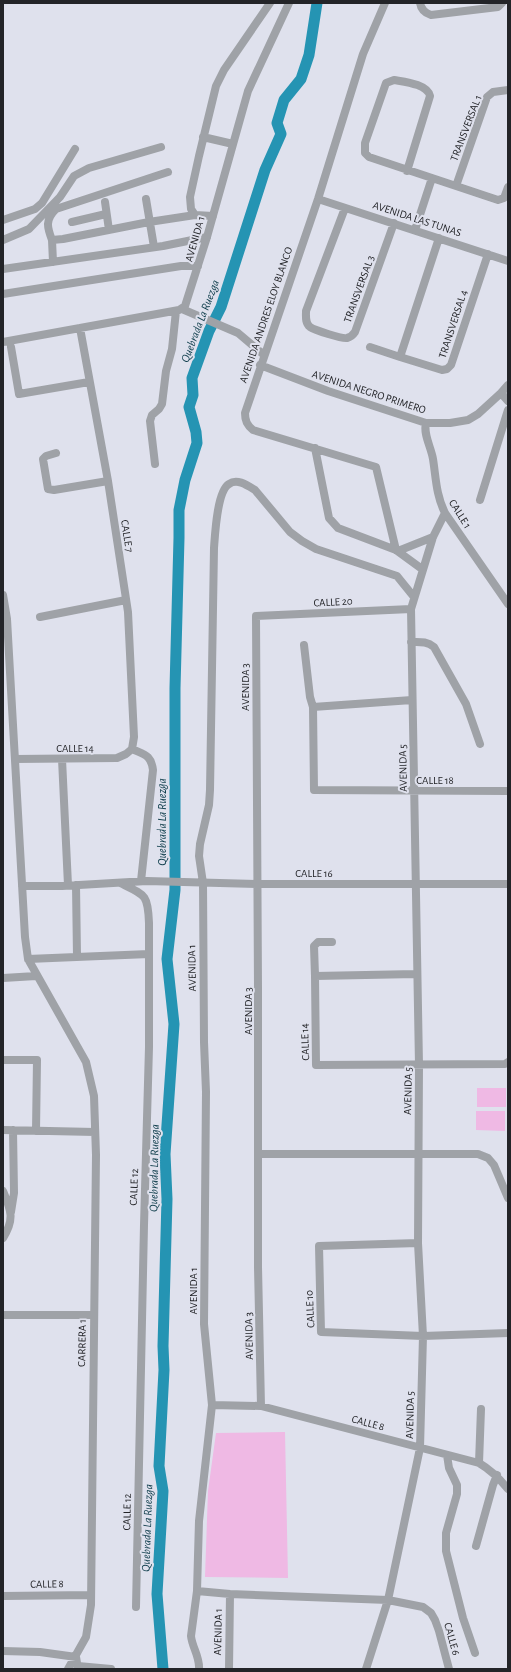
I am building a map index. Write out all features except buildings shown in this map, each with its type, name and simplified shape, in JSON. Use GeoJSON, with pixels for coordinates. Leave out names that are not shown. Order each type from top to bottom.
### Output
{"type":"FeatureCollection","features":[{"type":"Feature","properties":{"kind":"street"},"geometry":{"type":"LineString","coordinates":[[195,215],[191,209],[190,197],[203,137],[220,77],[270,3]]}},
{"type":"Feature","properties":{"kind":"street","name":"AVENIDA 1"},"geometry":{"type":"LineString","coordinates":[[154,464],[150,421],[152,416],[162,404],[166,371],[179,310],[187,302],[248,91],[289,3]]}},
{"type":"Feature","properties":{"kind":"street","name":"AVENIDA ANDRES ELOY BLANCO"},"geometry":{"type":"LineString","coordinates":[[385,3],[364,54],[318,199],[260,365],[245,413],[245,420],[249,427],[253,430],[376,468],[397,551]]}},
{"type":"Feature","properties":{"kind":"street"},"geometry":{"type":"LineString","coordinates":[[420,3],[424,11],[431,15],[498,7],[502,3]]}},
{"type":"Feature","properties":{"kind":"street"},"geometry":{"type":"LineString","coordinates":[[407,170],[430,96],[429,91],[424,88],[390,80],[386,84],[364,148],[365,153],[369,157],[407,170],[498,200],[504,198],[508,187]]}},
{"type":"Feature","properties":{"kind":"street","name":"TRANSVERSAL 1"},"geometry":{"type":"LineString","coordinates":[[456,186],[487,97],[493,92],[508,90]]}},
{"type":"Feature","properties":{"kind":"street"},"geometry":{"type":"LineString","coordinates":[[203,137],[233,144]]}},
{"type":"Feature","properties":{"kind":"street"},"geometry":{"type":"LineString","coordinates":[[54,262],[52,240],[47,229],[49,216],[74,176],[89,168],[161,147]]}},
{"type":"Feature","properties":{"kind":"street"},"geometry":{"type":"LineString","coordinates":[[3,220],[35,209],[46,198],[75,149]]}},
{"type":"Feature","properties":{"kind":"street"},"geometry":{"type":"LineString","coordinates":[[3,240],[29,229],[54,206],[168,172]]}},
{"type":"Feature","properties":{"kind":"street"},"geometry":{"type":"LineString","coordinates":[[415,230],[432,178]]}},
{"type":"Feature","properties":{"kind":"street"},"geometry":{"type":"LineString","coordinates":[[46,198],[54,206]]}},
{"type":"Feature","properties":{"kind":"street"},"geometry":{"type":"LineString","coordinates":[[146,199],[154,247]]}},
{"type":"Feature","properties":{"kind":"street","name":"AVENIDA LAS TUNAS"},"geometry":{"type":"LineString","coordinates":[[318,199],[508,261]]}},
{"type":"Feature","properties":{"kind":"street"},"geometry":{"type":"LineString","coordinates":[[105,202],[108,230]]}},
{"type":"Feature","properties":{"kind":"street","name":"TRANSVERSAL 3"},"geometry":{"type":"LineString","coordinates":[[345,208],[306,312],[307,322],[310,327],[341,338],[351,336],[355,332],[394,223]]}},
{"type":"Feature","properties":{"kind":"street"},"geometry":{"type":"LineString","coordinates":[[72,222],[106,214]]}},
{"type":"Feature","properties":{"kind":"street"},"geometry":{"type":"LineString","coordinates":[[52,240],[195,215],[213,216]]}},
{"type":"Feature","properties":{"kind":"street"},"geometry":{"type":"LineString","coordinates":[[3,269],[154,247],[207,237]]}},
{"type":"Feature","properties":{"kind":"street"},"geometry":{"type":"LineString","coordinates":[[370,347],[400,357],[439,238]]}},
{"type":"Feature","properties":{"kind":"street","name":"TRANSVERSAL 4"},"geometry":{"type":"LineString","coordinates":[[400,357],[442,370],[447,370],[451,365],[488,254]]}},
{"type":"Feature","properties":{"kind":"street"},"geometry":{"type":"LineString","coordinates":[[3,294],[181,266],[198,266]]}},
{"type":"Feature","properties":{"kind":"street"},"geometry":{"type":"LineString","coordinates":[[3,342],[179,310],[192,313],[233,330],[246,337],[264,355]]}},
{"type":"Feature","properties":{"kind":"street","name":"CALLE 7"},"geometry":{"type":"LineString","coordinates":[[80,328],[108,481],[128,612],[133,691],[134,737],[132,749]]}},
{"type":"Feature","properties":{"kind":"street"},"geometry":{"type":"LineString","coordinates":[[11,347],[19,394],[89,382]]}},
{"type":"Feature","properties":{"kind":"street","name":"AVENIDA NEGRO PRIMERO"},"geometry":{"type":"LineString","coordinates":[[260,365],[328,391],[426,422],[450,423],[468,420],[506,397],[508,385]]}},
{"type":"Feature","properties":{"kind":"street"},"geometry":{"type":"LineString","coordinates":[[480,500],[508,410]]}},
{"type":"Feature","properties":{"kind":"street","name":"CALLE 1"},"geometry":{"type":"LineString","coordinates":[[426,422],[424,428],[433,459],[439,501],[445,513],[508,604]]}},
{"type":"Feature","properties":{"kind":"street"},"geometry":{"type":"LineString","coordinates":[[315,448],[329,518],[338,528],[397,551],[422,569]]}},
{"type":"Feature","properties":{"kind":"street"},"geometry":{"type":"LineString","coordinates":[[56,453],[46,456],[43,459],[48,489],[54,490],[108,481]]}},
{"type":"Feature","properties":{"kind":"street","name":"AVENIDA 1"},"geometry":{"type":"LineString","coordinates":[[229,1669],[230,1594],[197,1591],[199,1522],[212,1405],[204,1309],[206,1092],[199,856],[200,844],[209,805],[214,548],[218,516],[224,488],[229,484],[236,482],[255,490],[290,532],[302,541],[316,549],[397,576],[414,597]]}},
{"type":"Feature","properties":{"kind":"street","name":"AVENIDA 5"},"geometry":{"type":"LineString","coordinates":[[366,1669],[388,1600],[420,1448],[423,1336],[418,1243],[419,1065],[416,974],[416,883],[411,609],[432,537],[445,513]]}},
{"type":"Feature","properties":{"kind":"street"},"geometry":{"type":"LineString","coordinates":[[397,551],[432,537]]}},
{"type":"Feature","properties":{"kind":"street"},"geometry":{"type":"LineString","coordinates":[[3,595],[15,759],[25,938],[28,959],[36,976],[3,978]]}},
{"type":"Feature","properties":{"kind":"street"},"geometry":{"type":"LineString","coordinates":[[40,617],[126,600]]}},
{"type":"Feature","properties":{"kind":"street","name":"CALLE 20"},"geometry":{"type":"LineString","coordinates":[[256,616],[411,609]]}},
{"type":"Feature","properties":{"kind":"street","name":"AVENIDA 3"},"geometry":{"type":"LineString","coordinates":[[256,616],[259,1154],[258,1268],[261,1406]]}},
{"type":"Feature","properties":{"kind":"street"},"geometry":{"type":"LineString","coordinates":[[411,642],[425,642],[434,647],[470,712],[480,744]]}},
{"type":"Feature","properties":{"kind":"street"},"geometry":{"type":"LineString","coordinates":[[304,645],[310,697],[313,706],[412,700]]}},
{"type":"Feature","properties":{"kind":"street","name":"CALLE 18"},"geometry":{"type":"LineString","coordinates":[[313,706],[314,790],[508,790]]}},
{"type":"Feature","properties":{"kind":"street"},"geometry":{"type":"LineString","coordinates":[[132,749],[148,756],[152,762],[153,770],[144,881]]}},
{"type":"Feature","properties":{"kind":"street","name":"CALLE 14"},"geometry":{"type":"LineString","coordinates":[[15,759],[117,758],[126,754],[132,749]]}},
{"type":"Feature","properties":{"kind":"street"},"geometry":{"type":"LineString","coordinates":[[62,759],[68,885]]}},
{"type":"Feature","properties":{"kind":"street","name":"CALLE 16"},"geometry":{"type":"LineString","coordinates":[[120,883],[144,881],[257,884],[508,884]]}},
{"type":"Feature","properties":{"kind":"street"},"geometry":{"type":"LineString","coordinates":[[22,886],[120,883]]}},
{"type":"Feature","properties":{"kind":"street","name":"CALLE 12"},"geometry":{"type":"LineString","coordinates":[[120,883],[144,896],[148,904],[150,1048],[144,1233],[136,1607]]}},
{"type":"Feature","properties":{"kind":"street"},"geometry":{"type":"LineString","coordinates":[[76,885],[77,957]]}},
{"type":"Feature","properties":{"kind":"street"},"geometry":{"type":"LineString","coordinates":[[332,942],[318,942],[314,946],[315,976],[416,974]]}},
{"type":"Feature","properties":{"kind":"street"},"geometry":{"type":"LineString","coordinates":[[28,959],[149,954]]}},
{"type":"Feature","properties":{"kind":"street","name":"CARRERA 1"},"geometry":{"type":"LineString","coordinates":[[36,976],[63,1019],[86,1062],[91,1076],[94,1096],[94,1315],[91,1605],[86,1637],[68,1669]]}},
{"type":"Feature","properties":{"kind":"street","name":"CALLE 14"},"geometry":{"type":"LineString","coordinates":[[315,976],[316,1065],[505,1064],[508,1062]]}},
{"type":"Feature","properties":{"kind":"street"},"geometry":{"type":"LineString","coordinates":[[3,1060],[37,1060],[36,1131]]}},
{"type":"Feature","properties":{"kind":"street"},"geometry":{"type":"LineString","coordinates":[[3,1130],[95,1132]]}},
{"type":"Feature","properties":{"kind":"street"},"geometry":{"type":"LineString","coordinates":[[3,1238],[7,1231],[12,1212],[14,1193],[13,1130]]}},
{"type":"Feature","properties":{"kind":"street"},"geometry":{"type":"LineString","coordinates":[[259,1154],[478,1154],[488,1158],[494,1165],[508,1198]]}},
{"type":"Feature","properties":{"kind":"street"},"geometry":{"type":"LineString","coordinates":[[3,1191],[12,1212]]}},
{"type":"Feature","properties":{"kind":"street","name":"CALLE 10"},"geometry":{"type":"LineString","coordinates":[[418,1243],[319,1246],[321,1332],[423,1336],[508,1333]]}},
{"type":"Feature","properties":{"kind":"street"},"geometry":{"type":"LineString","coordinates":[[3,1315],[94,1315]]}},
{"type":"Feature","properties":{"kind":"street","name":"CALLE 8"},"geometry":{"type":"LineString","coordinates":[[212,1405],[261,1406],[447,1455],[479,1464],[489,1469],[497,1475],[508,1488]]}},
{"type":"Feature","properties":{"kind":"street"},"geometry":{"type":"LineString","coordinates":[[479,1464],[480,1409]]}},
{"type":"Feature","properties":{"kind":"street"},"geometry":{"type":"LineString","coordinates":[[447,1455],[449,1468],[457,1485],[457,1494],[446,1533],[446,1551],[463,1618],[475,1653]]}},
{"type":"Feature","properties":{"kind":"street"},"geometry":{"type":"LineString","coordinates":[[476,1546],[497,1475]]}},
{"type":"Feature","properties":{"kind":"street"},"geometry":{"type":"LineString","coordinates":[[197,1591],[191,1636],[198,1655],[199,1669]]}},
{"type":"Feature","properties":{"kind":"street"},"geometry":{"type":"LineString","coordinates":[[230,1594],[388,1600]]}},
{"type":"Feature","properties":{"kind":"street","name":"CALLE 8"},"geometry":{"type":"LineString","coordinates":[[3,1596],[91,1595]]}},
{"type":"Feature","properties":{"kind":"street","name":"CALLE 6"},"geometry":{"type":"LineString","coordinates":[[388,1600],[423,1608],[431,1613],[439,1631],[449,1669]]}},
{"type":"Feature","properties":{"kind":"street"},"geometry":{"type":"LineString","coordinates":[[3,1651],[40,1652],[76,1657],[78,1668],[111,1669]]}},
{"type":"Feature","properties":{"kind":"shaded area"},"geometry":{"type":"Polygon","coordinates":[[[477,1088],[506,1088],[506,1107],[477,1107],[477,1088]]]}},
{"type":"Feature","properties":{"kind":"shaded area"},"geometry":{"type":"Polygon","coordinates":[[[476,1111],[505,1111],[505,1131],[476,1130],[476,1111]]]}},
{"type":"Feature","properties":{"kind":"shaded area"},"geometry":{"type":"Polygon","coordinates":[[[285,1432],[288,1578],[205,1577],[208,1491],[216,1433],[285,1432]]]}},
{"type":"Feature","properties":{"kind":"waterway","name":"Quebrada La Ruezga"},"geometry":{"type":"LineString","coordinates":[[163,1669],[157,1594],[163,1491],[159,1466],[164,1370],[163,1346],[167,1199],[165,1154],[174,1024],[167,959],[175,890],[175,688],[179,510],[185,480],[197,443],[196,432],[189,407],[193,395],[192,378],[209,331],[221,307],[265,170],[281,134],[277,123],[284,100],[301,79],[309,55],[317,3]]}}]}
